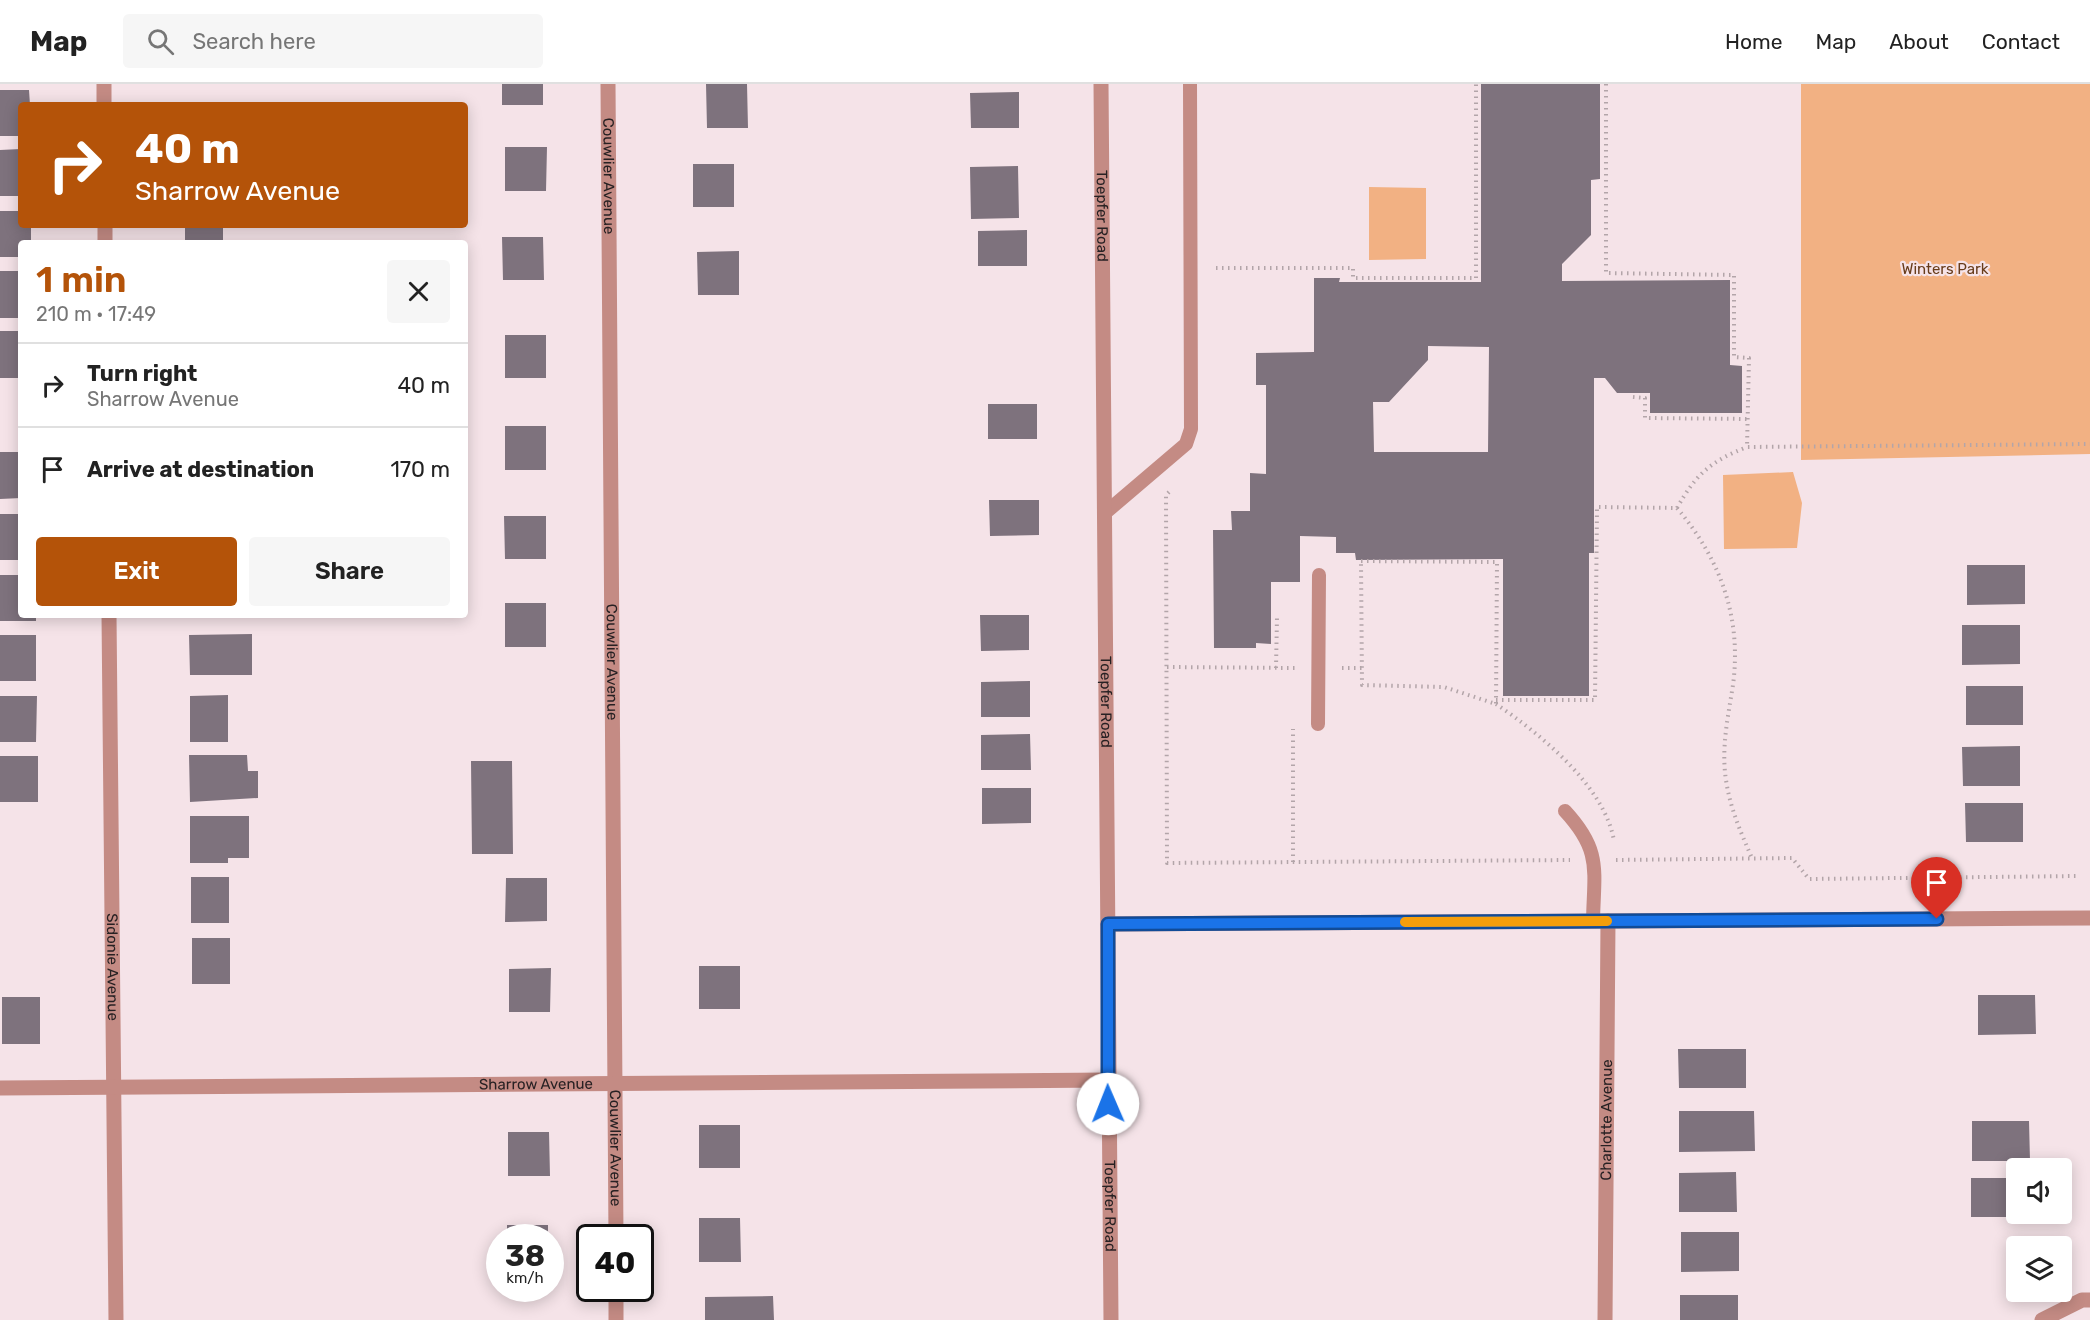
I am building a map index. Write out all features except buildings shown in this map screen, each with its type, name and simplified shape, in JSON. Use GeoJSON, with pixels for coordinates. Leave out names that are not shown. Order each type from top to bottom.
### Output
{"type":"FeatureCollection","features":[{"type":"Feature","properties":{"kind":"street"},"geometry":{"type":"LineString","coordinates":[[104,84],[104,102]]}},
{"type":"Feature","properties":{"kind":"street","name":"Couwlier Avenue"},"geometry":{"type":"LineString","coordinates":[[608,84],[616,1224]]}},
{"type":"Feature","properties":{"kind":"street","name":"Toepfer Road"},"geometry":{"type":"LineString","coordinates":[[1101,84],[1111,1320]]}},
{"type":"Feature","properties":{"kind":"street","name":"Sidonie Avenue"},"geometry":{"type":"LineString","coordinates":[[109,618],[117,1320]]}},
{"type":"Feature","properties":{"kind":"street"},"geometry":{"type":"LineString","coordinates":[[1108,924],[2090,918]]}},
{"type":"Feature","properties":{"kind":"street","name":"Charlotte Avenue"},"geometry":{"type":"LineString","coordinates":[[1600,921],[1605,1320]]}},
{"type":"Feature","properties":{"kind":"street","name":"Sharrow Avenue"},"geometry":{"type":"LineString","coordinates":[[0,1088],[1108,1080]]}},
{"type":"Feature","properties":{"kind":"street"},"geometry":{"type":"LineString","coordinates":[[2042,1320],[2073,1304],[2090,1300]]}},
{"type":"Feature","properties":{"kind":"street"},"geometry":{"type":"LineString","coordinates":[[616,1302],[616,1320]]}},
{"type":"Feature","properties":{"kind":"lane"},"geometry":{"type":"LineString","coordinates":[[1105,513],[1186,444],[1191,429],[1190,84]]}},
{"type":"Feature","properties":{"kind":"lane"},"geometry":{"type":"LineString","coordinates":[[1318,724],[1319,575]]}},
{"type":"Feature","properties":{"kind":"lane"},"geometry":{"type":"LineString","coordinates":[[1565,811],[1581,828],[1590,844],[1594,860],[1600,921]]}},
{"type":"Feature","properties":{"kind":"path"},"geometry":{"type":"LineString","coordinates":[[1216,268],[1353,268],[1353,278],[1476,278],[1476,84]]}},
{"type":"Feature","properties":{"kind":"path"},"geometry":{"type":"LineString","coordinates":[[1606,84],[1606,273],[1734,275],[1734,357],[1749,358],[1748,447]]}},
{"type":"Feature","properties":{"kind":"path"},"geometry":{"type":"LineString","coordinates":[[1633,397],[1646,398],[1645,418],[1748,418]]}},
{"type":"Feature","properties":{"kind":"path"},"geometry":{"type":"LineString","coordinates":[[1677,508],[1699,473],[1717,460],[1748,447],[2090,444]]}},
{"type":"Feature","properties":{"kind":"path"},"geometry":{"type":"LineString","coordinates":[[1496,700],[1595,700],[1597,507],[1677,508]]}},
{"type":"Feature","properties":{"kind":"path"},"geometry":{"type":"LineString","coordinates":[[1677,508],[1705,544],[1718,567],[1728,600],[1735,655],[1726,720],[1726,779],[1735,816],[1752,858]]}},
{"type":"Feature","properties":{"kind":"path"},"geometry":{"type":"LineString","coordinates":[[1361,561],[1497,562],[1496,704],[1444,687],[1362,685],[1362,668],[1361,561]]}},
{"type":"Feature","properties":{"kind":"path"},"geometry":{"type":"LineString","coordinates":[[1276,668],[1277,617]]}},
{"type":"Feature","properties":{"kind":"path"},"geometry":{"type":"LineString","coordinates":[[1167,667],[1362,668]]}},
{"type":"Feature","properties":{"kind":"path"},"geometry":{"type":"LineString","coordinates":[[1293,668],[1293,679]]}},
{"type":"Feature","properties":{"kind":"path"},"geometry":{"type":"LineString","coordinates":[[1293,725],[1293,862]]}},
{"type":"Feature","properties":{"kind":"path"},"geometry":{"type":"LineString","coordinates":[[1615,860],[1792,858],[1809,879],[2078,876]]}},
{"type":"Feature","properties":{"kind":"green space","name":"Winters Park"},"geometry":{"type":"Polygon","coordinates":[[[1801,84],[2090,84],[2090,454],[1801,460],[1801,84]]]}},
{"type":"Feature","properties":{"kind":"green space"},"geometry":{"type":"Polygon","coordinates":[[[1369,187],[1426,188],[1426,259],[1369,260],[1369,187]]]}},
{"type":"Feature","properties":{"kind":"green space"},"geometry":{"type":"Polygon","coordinates":[[[1793,472],[1802,503],[1797,548],[1724,549],[1723,475],[1793,472]]]}},
{"type":"Feature","properties":{"kind":"slow traffic"},"geometry":{"type":"LineString","coordinates":[[1405,922],[1607,921]]}},
{"type":"Feature","properties":{"kind":"route"},"geometry":{"type":"LineString","coordinates":[[1108,1104],[1108,924],[1937,919]]}}]}
